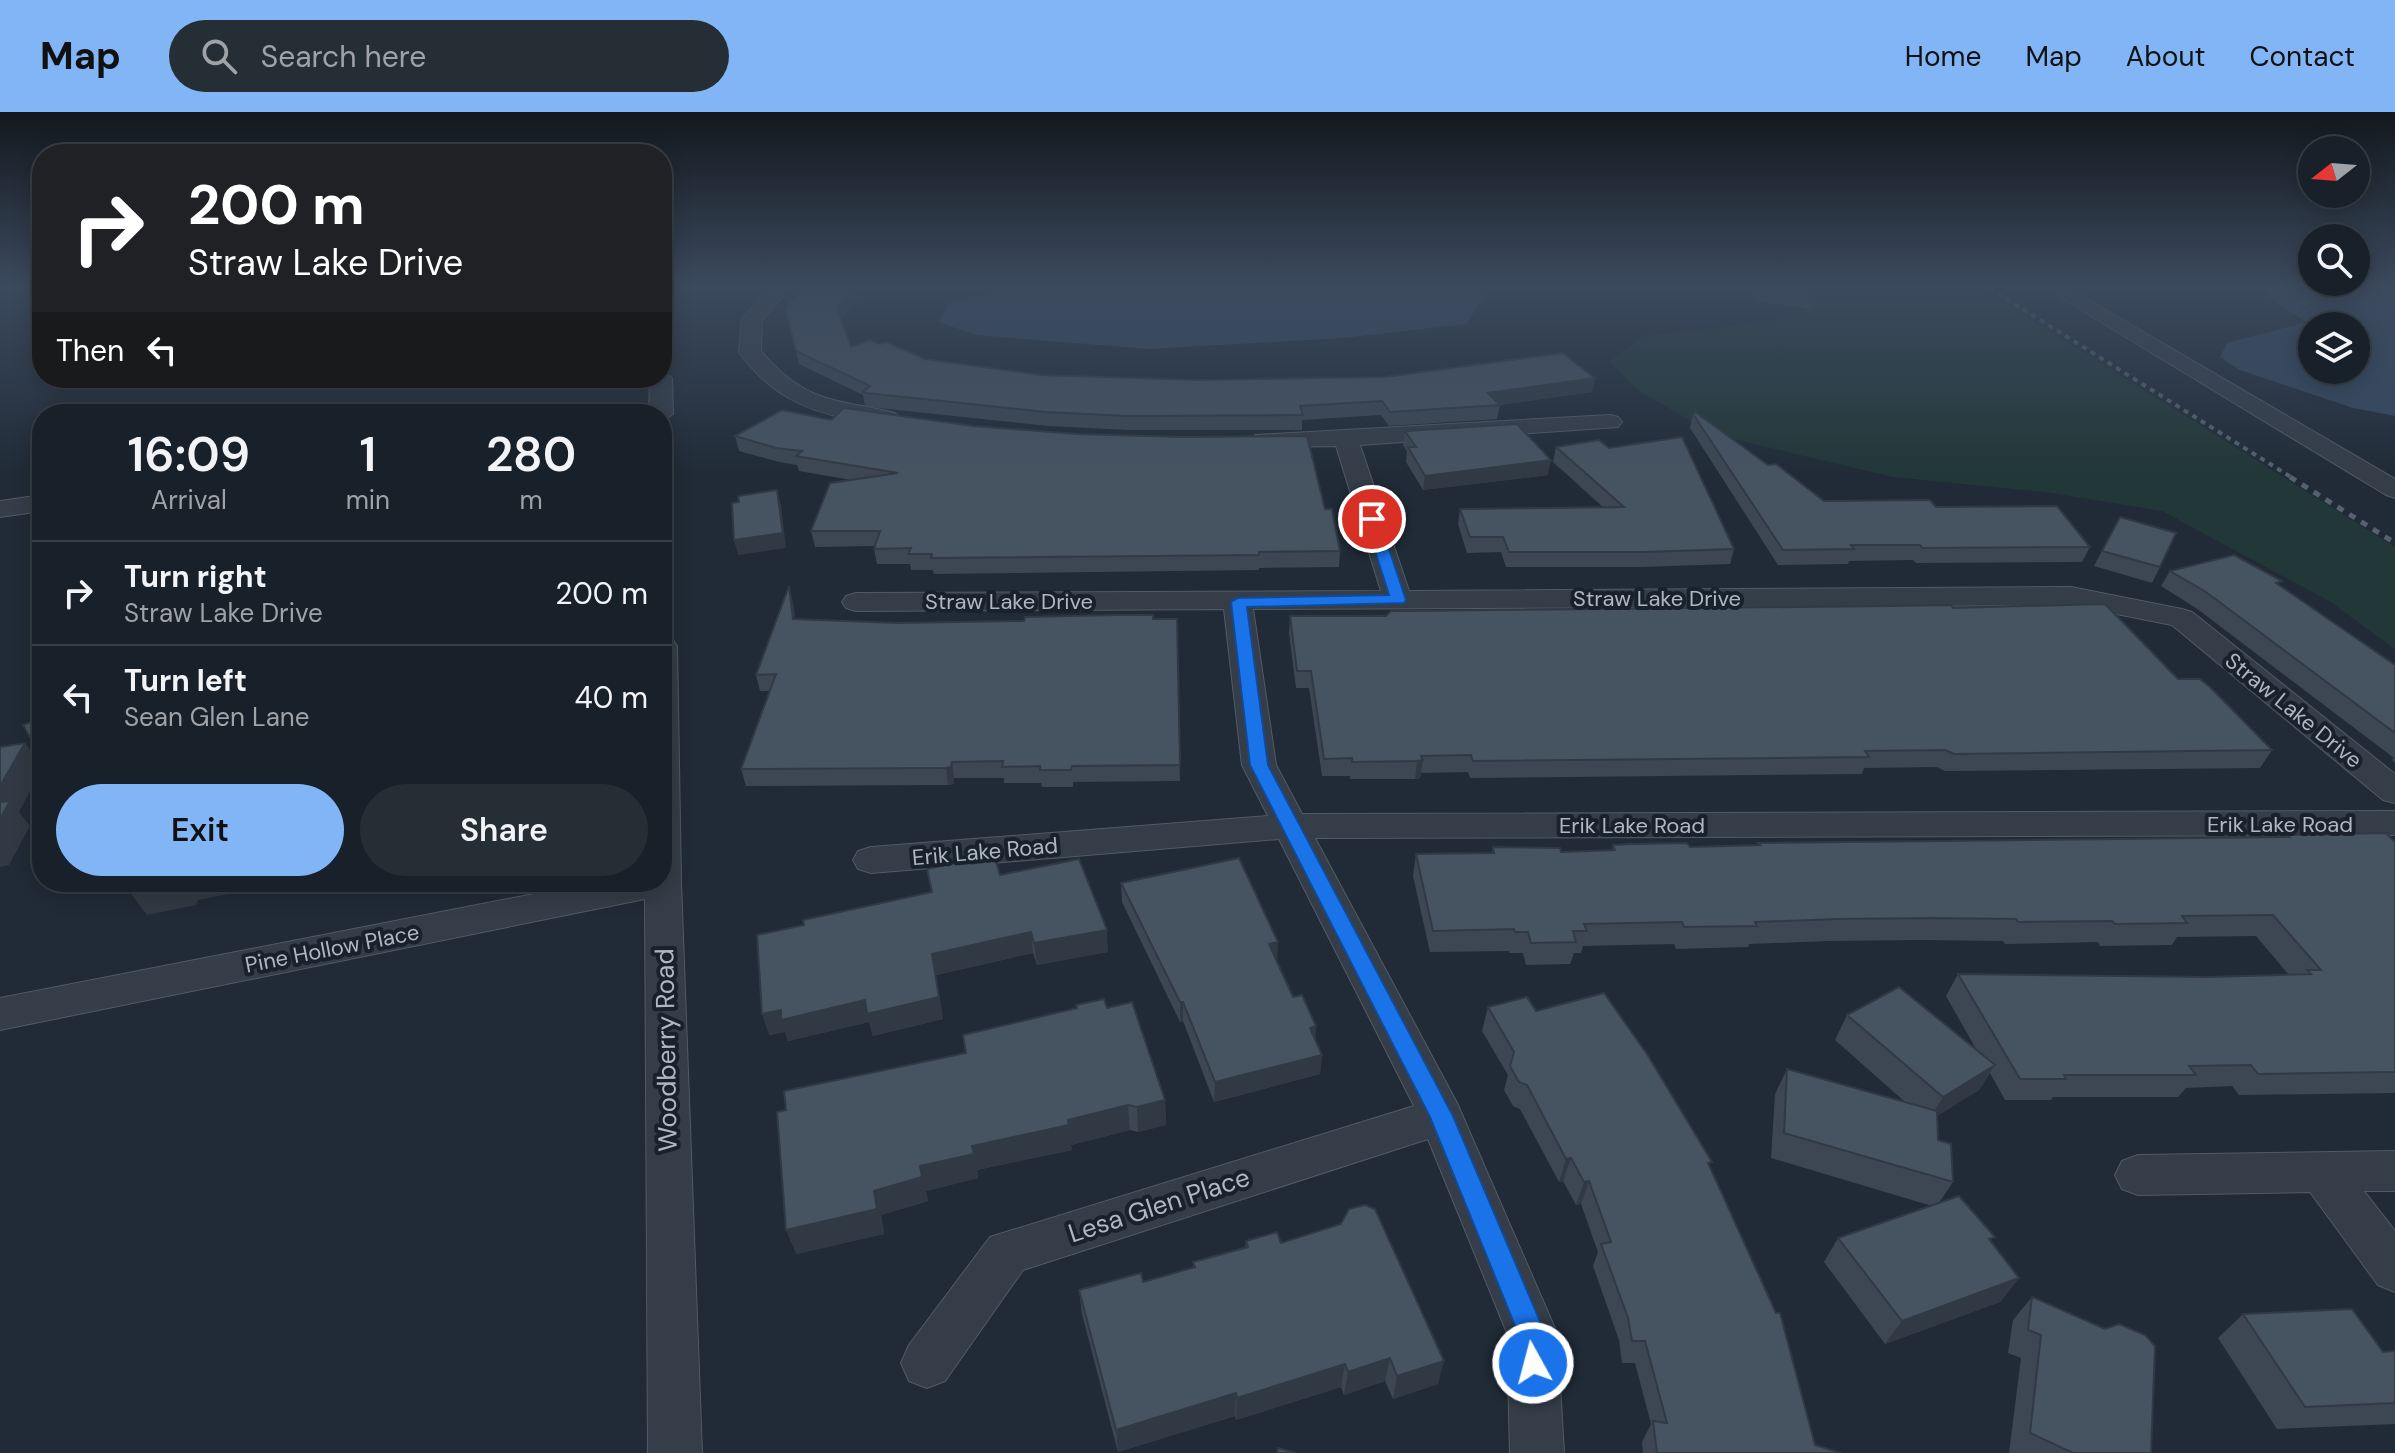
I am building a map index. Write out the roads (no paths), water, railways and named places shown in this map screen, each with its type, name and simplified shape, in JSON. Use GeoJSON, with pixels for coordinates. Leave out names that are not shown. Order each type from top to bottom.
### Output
{"type":"FeatureCollection","features":[{"type":"Feature","properties":{"kind":"street"},"geometry":{"type":"LineString","coordinates":[[750,351],[778,384],[803,398],[842,412],[914,422]]}},
{"type":"Feature","properties":{"kind":"street"},"geometry":{"type":"LineString","coordinates":[[2160,351],[2395,490]]}},
{"type":"Feature","properties":{"kind":"street"},"geometry":{"type":"LineString","coordinates":[[1236,440],[1346,439],[1610,422]]}},
{"type":"Feature","properties":{"kind":"street"},"geometry":{"type":"LineString","coordinates":[[1346,439],[1398,600]]}},
{"type":"Feature","properties":{"kind":"street"},"geometry":{"type":"LineString","coordinates":[[0,509],[32,504]]}},
{"type":"Feature","properties":{"kind":"street","name":"Straw Lake Drive"},"geometry":{"type":"LineString","coordinates":[[856,602],[2071,596],[2182,618],[2395,792]]}},
{"type":"Feature","properties":{"kind":"street"},"geometry":{"type":"LineString","coordinates":[[1238,602],[1259,765],[1441,1116],[1532,1333],[1537,1453]]}},
{"type":"Feature","properties":{"kind":"street","name":"Erik Lake Road"},"geometry":{"type":"LineString","coordinates":[[871,860],[1291,826],[2395,823]]}},
{"type":"Feature","properties":{"kind":"street","name":"Pine Hollow Place"},"geometry":{"type":"LineString","coordinates":[[0,1014],[613,892]]}},
{"type":"Feature","properties":{"kind":"street","name":"Woodberry Road"},"geometry":{"type":"LineString","coordinates":[[663,892],[675,1453]]}},
{"type":"Feature","properties":{"kind":"street","name":"Lesa Glen Place"},"geometry":{"type":"LineString","coordinates":[[927,1363],[1007,1253],[1441,1116]]}},
{"type":"Feature","properties":{"kind":"street"},"geometry":{"type":"LineString","coordinates":[[2138,1175],[2395,1171]]}},
{"type":"Feature","properties":{"kind":"street"},"geometry":{"type":"LineString","coordinates":[[2323,1174],[2395,1269]]}},
{"type":"Feature","properties":{"kind":"water"},"geometry":{"type":"Polygon","coordinates":[[[2223,351],[2298,351],[2298,384],[2370,384],[2370,351],[2395,351],[2395,416],[2353,408],[2240,370],[2220,357],[2223,351]]]}},
{"type":"Feature","properties":{"kind":"railway"},"geometry":{"type":"LineString","coordinates":[[2089,351],[2294,479]]}},
{"type":"Feature","properties":{"kind":"railway"},"geometry":{"type":"LineString","coordinates":[[2290,477],[2395,543]]}}]}
